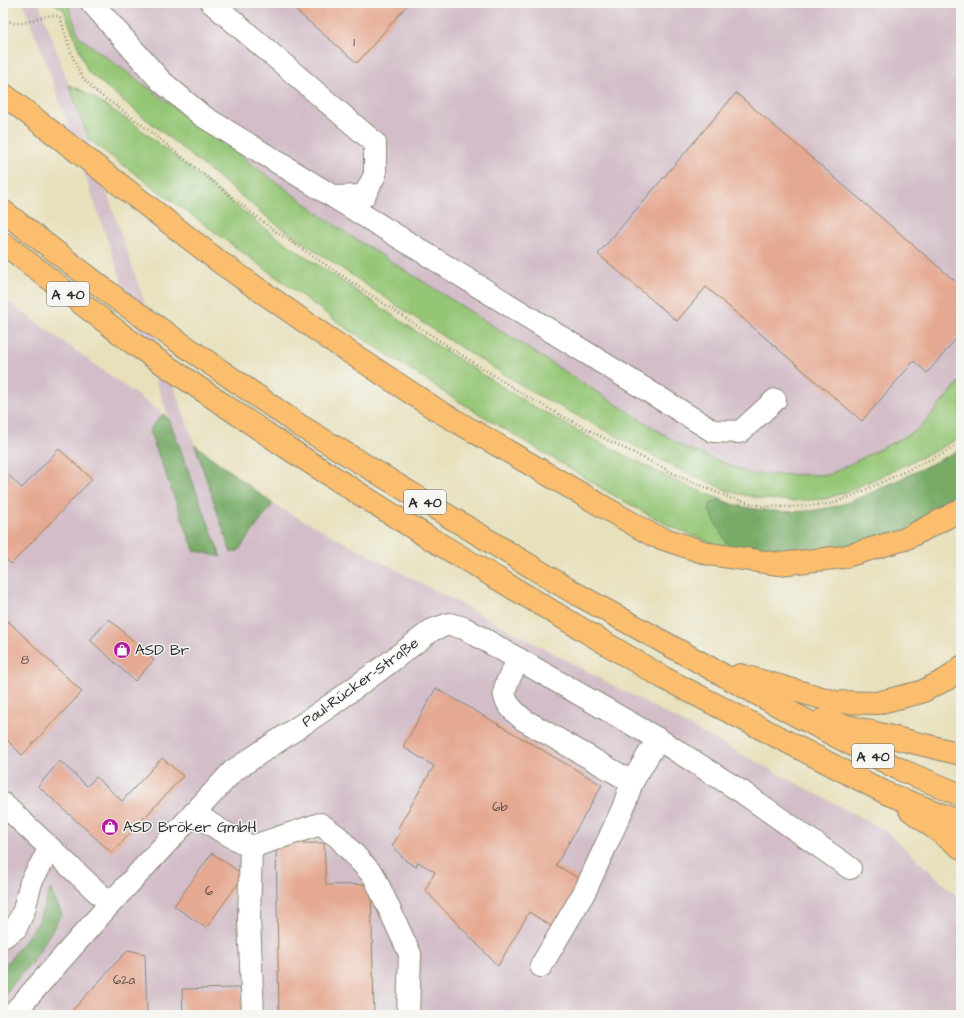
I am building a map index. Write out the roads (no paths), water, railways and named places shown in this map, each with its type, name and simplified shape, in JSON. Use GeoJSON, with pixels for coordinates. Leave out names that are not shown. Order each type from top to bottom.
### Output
{"type":"FeatureCollection","features":[{"type":"Feature","properties":{"kind":"highway"},"geometry":{"type":"LineString","coordinates":[[3,94],[221,263],[328,338],[437,410],[652,535],[709,554],[779,564],[844,557],[905,539],[961,510]]}},
{"type":"Feature","properties":{"kind":"highway","name":"A 40"},"geometry":{"type":"LineString","coordinates":[[3,211],[117,299],[299,425],[573,592],[788,711],[901,770],[961,795]]}},
{"type":"Feature","properties":{"kind":"highway","name":"A 40"},"geometry":{"type":"LineString","coordinates":[[3,243],[134,344],[292,451],[426,536],[662,677],[888,794],[961,822]]}},
{"type":"Feature","properties":{"kind":"highway"},"geometry":{"type":"LineString","coordinates":[[703,664],[836,702],[877,703],[921,692],[947,679],[961,667]]}},
{"type":"Feature","properties":{"kind":"highway"},"geometry":{"type":"LineString","coordinates":[[788,711],[961,754]]}},
{"type":"Feature","properties":{"kind":"highway"},"geometry":{"type":"LineString","coordinates":[[888,794],[961,848]]}},
{"type":"Feature","properties":{"kind":"street"},"geometry":{"type":"LineString","coordinates":[[92,3],[160,80],[200,115],[713,431],[740,432],[775,400]]}},
{"type":"Feature","properties":{"kind":"street"},"geometry":{"type":"LineString","coordinates":[[212,3],[375,143],[375,175],[364,196],[334,197]]}},
{"type":"Feature","properties":{"kind":"street","name":"Paul-Rücker-Straße"},"geometry":{"type":"LineString","coordinates":[[12,1015],[110,904],[233,771],[331,705],[432,630],[449,624],[464,628],[654,736],[742,792],[850,868]]}},
{"type":"Feature","properties":{"kind":"street"},"geometry":{"type":"LineString","coordinates":[[519,659],[504,688],[505,698],[511,709],[524,720],[632,782]]}},
{"type":"Feature","properties":{"kind":"street"},"geometry":{"type":"LineString","coordinates":[[541,966],[585,891],[623,808],[632,782],[654,736]]}},
{"type":"Feature","properties":{"kind":"street"},"geometry":{"type":"LineString","coordinates":[[3,804],[110,904]]}},
{"type":"Feature","properties":{"kind":"street"},"geometry":{"type":"LineString","coordinates":[[194,813],[220,830],[250,846],[320,824],[338,836],[374,876],[410,954],[408,1015]]}},
{"type":"Feature","properties":{"kind":"street"},"geometry":{"type":"LineString","coordinates":[[250,846],[249,919],[253,1015]]}},
{"type":"Feature","properties":{"kind":"street"},"geometry":{"type":"LineString","coordinates":[[3,937],[16,928],[24,910],[31,882],[50,848]]}},
{"type":"Feature","properties":{"kind":"place","name":"ASD Br"},"geometry":{"type":"Point","coordinates":[122,650]}},
{"type":"Feature","properties":{"kind":"place","name":"ASD Bröker GmbH"},"geometry":{"type":"Point","coordinates":[110,827]}}]}
